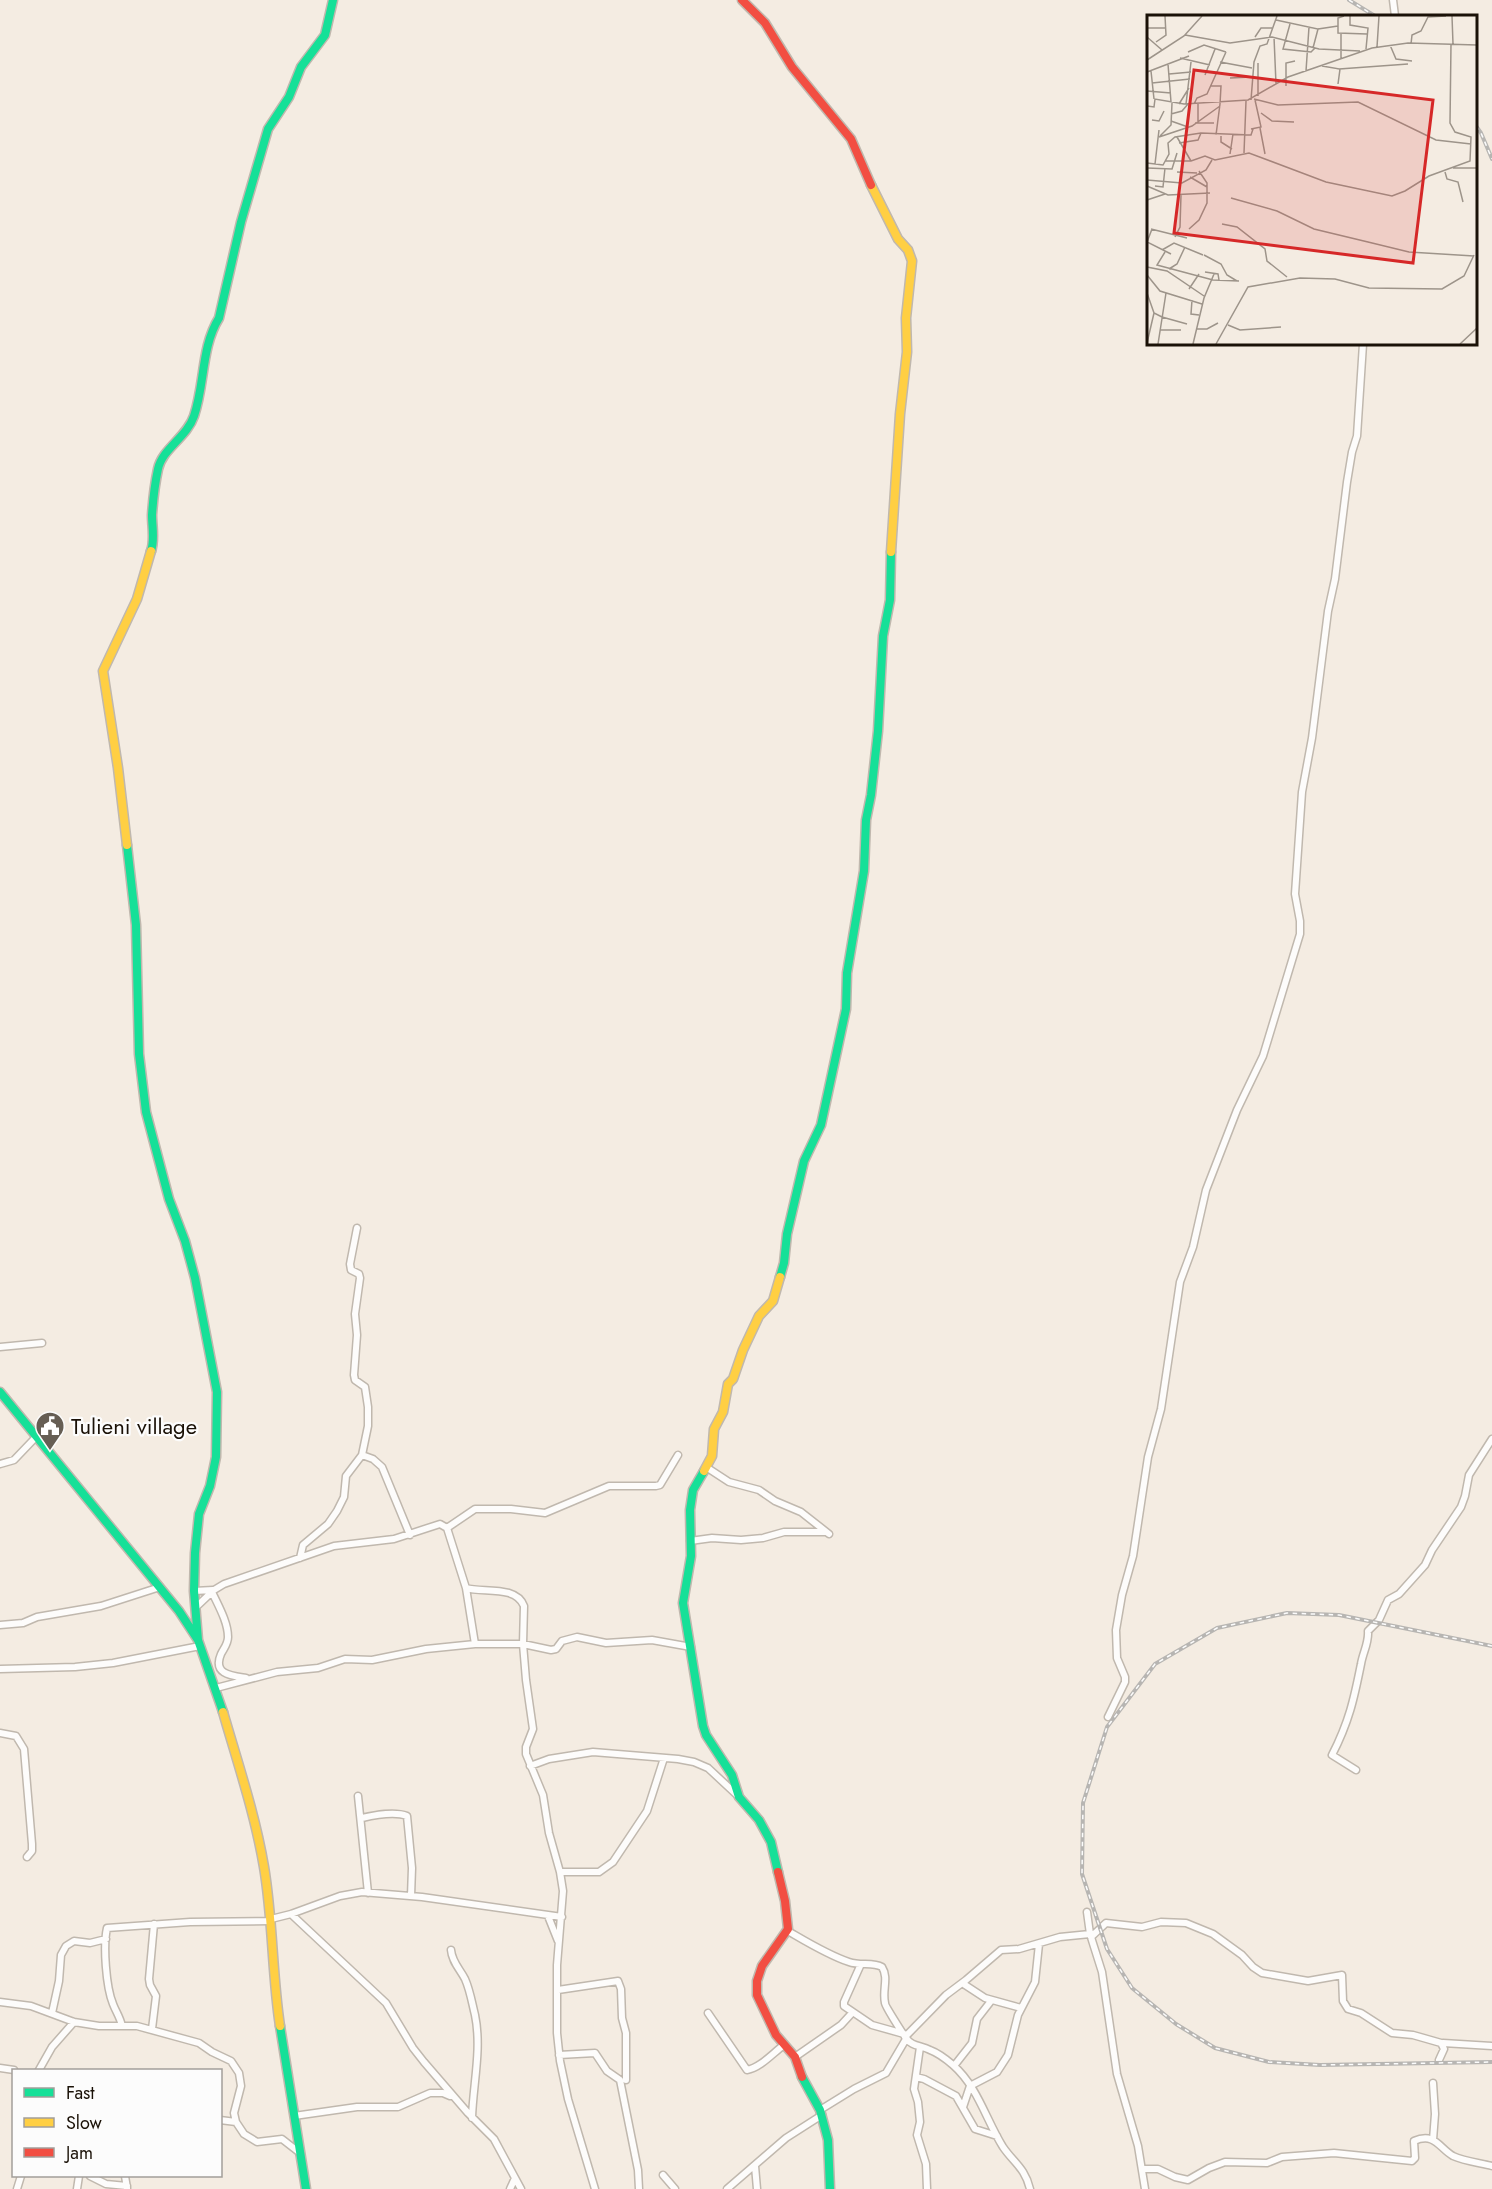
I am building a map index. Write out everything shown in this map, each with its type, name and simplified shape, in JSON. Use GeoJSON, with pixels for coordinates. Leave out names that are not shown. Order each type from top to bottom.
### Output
{"type":"FeatureCollection","features":[{"type":"Feature","properties":{"kind":"street"},"geometry":{"type":"LineString","coordinates":[[199,1643],[194,1591],[200,1514],[210,1486],[216,1457],[217,1392],[195,1278],[185,1241],[166,1188],[146,1112],[139,1054],[136,925],[118,768],[103,671],[137,600],[144,570],[153,546],[153,514],[158,466],[194,417],[211,331],[219,318],[241,222],[268,129],[284,106],[301,67],[325,35],[333,0]]}},
{"type":"Feature","properties":{"kind":"street"},"geometry":{"type":"LineString","coordinates":[[740,1797],[732,1774],[706,1735],[703,1726],[683,1603],[691,1563],[691,1499],[696,1482],[712,1456],[714,1429],[723,1412],[728,1384],[735,1374],[742,1350],[759,1316],[773,1301],[784,1263],[787,1234],[804,1161],[821,1125],[846,1009],[847,972],[864,871],[866,820],[879,725],[884,636],[890,600],[891,546],[912,261],[871,186],[858,152],[850,139],[807,83],[792,68],[765,23],[742,0]]}},
{"type":"Feature","properties":{"kind":"street"},"geometry":{"type":"LineString","coordinates":[[1393,0],[1395,15]]}},
{"type":"Feature","properties":{"kind":"street"},"geometry":{"type":"LineString","coordinates":[[1108,1717],[1125,1682],[1117,1658],[1116,1630],[1122,1595],[1133,1556],[1148,1457],[1161,1409],[1180,1282],[1193,1247],[1206,1190],[1237,1110],[1263,1056],[1300,934],[1295,898],[1295,872],[1302,792],[1312,738],[1328,611],[1336,574],[1347,482],[1358,429],[1364,345]]}},
{"type":"Feature","properties":{"kind":"street"},"geometry":{"type":"LineString","coordinates":[[300,1558],[303,1545],[328,1524],[344,1497],[346,1476],[362,1455],[369,1417],[365,1387],[355,1380],[354,1374],[355,1314],[360,1278],[359,1274],[351,1270],[350,1264],[357,1228]]}},
{"type":"Feature","properties":{"kind":"street"},"geometry":{"type":"LineString","coordinates":[[0,1347],[42,1343]]}},
{"type":"Feature","properties":{"kind":"street"},"geometry":{"type":"LineString","coordinates":[[0,1392],[160,1587],[179,1611],[199,1643],[216,1689],[252,1808],[264,1867],[271,1920],[274,1992],[306,2189]]}},
{"type":"Feature","properties":{"kind":"street"},"geometry":{"type":"LineString","coordinates":[[0,1464],[14,1460],[36,1437]]}},
{"type":"Feature","properties":{"kind":"street"},"geometry":{"type":"LineString","coordinates":[[1356,1770],[1332,1755],[1350,1715],[1361,1663],[1369,1639],[1368,1631],[1379,1620],[1388,1600],[1399,1594],[1425,1565],[1432,1550],[1461,1507],[1468,1475],[1492,1439]]}},
{"type":"Feature","properties":{"kind":"street"},"geometry":{"type":"LineString","coordinates":[[362,1455],[373,1459],[382,1467],[410,1535]]}},
{"type":"Feature","properties":{"kind":"street"},"geometry":{"type":"LineString","coordinates":[[447,1528],[475,1509],[512,1509],[545,1513],[609,1486],[660,1485],[678,1455]]}},
{"type":"Feature","properties":{"kind":"street"},"geometry":{"type":"LineString","coordinates":[[690,1541],[712,1538],[741,1540],[763,1538],[784,1532],[827,1533],[814,1520],[801,1512],[775,1501],[759,1490],[729,1482],[706,1467]]}},
{"type":"Feature","properties":{"kind":"street"},"geometry":{"type":"LineString","coordinates":[[195,1608],[213,1591],[225,1584],[318,1551],[349,1543],[394,1539],[440,1524],[447,1528],[466,1588],[475,1644]]}},
{"type":"Feature","properties":{"kind":"street"},"geometry":{"type":"LineString","coordinates":[[0,1624],[23,1623],[45,1616],[100,1606],[160,1587]]}},
{"type":"Feature","properties":{"kind":"street"},"geometry":{"type":"LineString","coordinates":[[466,1588],[497,1591],[517,1597],[522,1601],[525,1611],[523,1644],[527,1690],[533,1723],[532,1735],[525,1750],[543,1795],[562,1891],[562,1917],[558,1942],[557,2033],[559,2055],[568,2099],[595,2189]]}},
{"type":"Feature","properties":{"kind":"street"},"geometry":{"type":"LineString","coordinates":[[194,1591],[213,1591]]}},
{"type":"Feature","properties":{"kind":"street"},"geometry":{"type":"LineString","coordinates":[[213,1591],[227,1630],[227,1643],[219,1660],[222,1669],[232,1677],[249,1679]]}},
{"type":"Feature","properties":{"kind":"street"},"geometry":{"type":"LineString","coordinates":[[216,1689],[285,1671],[318,1668],[345,1659],[372,1660],[426,1649],[475,1644],[523,1644],[551,1650],[556,1649],[562,1641],[577,1637],[606,1643],[652,1640],[691,1647]]}},
{"type":"Feature","properties":{"kind":"street"},"geometry":{"type":"LineString","coordinates":[[0,1669],[75,1667],[113,1663],[199,1643]]}},
{"type":"Feature","properties":{"kind":"street"},"geometry":{"type":"LineString","coordinates":[[0,1733],[16,1736],[24,1749],[32,1844],[32,1851],[27,1857]]}},
{"type":"Feature","properties":{"kind":"street"},"geometry":{"type":"LineString","coordinates":[[530,1766],[549,1759],[593,1752],[694,1762],[708,1768],[740,1797],[759,1820],[774,1850],[788,1931],[765,1958],[756,1988],[760,2005],[784,2045],[795,2057],[805,2085],[821,2112],[828,2140],[830,2189]]}},
{"type":"Feature","properties":{"kind":"street"},"geometry":{"type":"LineString","coordinates":[[560,1872],[599,1872],[613,1862],[647,1811],[663,1758]]}},
{"type":"Feature","properties":{"kind":"street"},"geometry":{"type":"LineString","coordinates":[[358,1796],[368,1893]]}},
{"type":"Feature","properties":{"kind":"street"},"geometry":{"type":"LineString","coordinates":[[362,1818],[386,1814],[407,1816],[412,1868],[411,1896]]}},
{"type":"Feature","properties":{"kind":"street"},"geometry":{"type":"LineString","coordinates":[[122,2026],[120,2016],[112,2003],[106,1964],[106,1930],[109,1928],[271,1920],[340,1896],[368,1893],[411,1896],[562,1917]]}},
{"type":"Feature","properties":{"kind":"street"},"geometry":{"type":"LineString","coordinates":[[1088,1912],[1090,1935],[1102,1972],[1117,2074],[1138,2146],[1145,2189]]}},
{"type":"Feature","properties":{"kind":"street"},"geometry":{"type":"LineString","coordinates":[[291,1914],[386,2003],[413,2048],[454,2098],[494,2139],[521,2189]]}},
{"type":"Feature","properties":{"kind":"street"},"geometry":{"type":"LineString","coordinates":[[548,1916],[558,1942]]}},
{"type":"Feature","properties":{"kind":"street"},"geometry":{"type":"LineString","coordinates":[[727,2189],[786,2138],[821,2112],[854,2089],[886,2073],[905,2037],[931,2009],[1001,1950],[1019,1949],[1060,1937],[1090,1935],[1106,1923],[1142,1927],[1161,1922],[1186,1923],[1213,1934],[1262,1973],[1308,1981],[1342,1975],[1343,2001],[1348,2009],[1359,2012],[1392,2033],[1413,2035],[1441,2043],[1444,2049],[1439,2060]]}},
{"type":"Feature","properties":{"kind":"street"},"geometry":{"type":"LineString","coordinates":[[152,2029],[156,1996],[149,1979],[154,1924]]}},
{"type":"Feature","properties":{"kind":"street"},"geometry":{"type":"LineString","coordinates":[[788,1931],[846,1961],[876,1964],[884,1969],[886,2006],[905,2037],[911,2044],[930,2050],[954,2066],[970,2086],[1009,2155],[1024,2170],[1030,2189]]}},
{"type":"Feature","properties":{"kind":"street"},"geometry":{"type":"LineString","coordinates":[[52,2013],[59,1981],[61,1955],[66,1946],[77,1940],[90,1942],[106,1939]]}},
{"type":"Feature","properties":{"kind":"street"},"geometry":{"type":"LineString","coordinates":[[963,2107],[970,2086],[997,2072],[1006,2059],[1021,2008],[1035,1982],[1039,1944]]}},
{"type":"Feature","properties":{"kind":"street"},"geometry":{"type":"LineString","coordinates":[[451,1950],[453,1960],[465,1980],[477,2024],[477,2074],[472,2118]]}},
{"type":"Feature","properties":{"kind":"street"},"geometry":{"type":"LineString","coordinates":[[861,1964],[844,2002],[846,2008],[872,2025],[905,2037]]}},
{"type":"Feature","properties":{"kind":"street"},"geometry":{"type":"LineString","coordinates":[[558,1990],[618,1981],[621,1989],[622,2018],[626,2031],[626,2080]]}},
{"type":"Feature","properties":{"kind":"street"},"geometry":{"type":"LineString","coordinates":[[962,1983],[991,2001],[1021,2008]]}},
{"type":"Feature","properties":{"kind":"street"},"geometry":{"type":"LineString","coordinates":[[954,2066],[972,2043],[977,2019],[991,2001]]}},
{"type":"Feature","properties":{"kind":"street"},"geometry":{"type":"LineString","coordinates":[[0,2002],[31,2006],[74,2022],[152,2029],[191,2040],[231,2061],[239,2073],[241,2082],[234,2109],[236,2122],[244,2134],[254,2140],[267,2142],[282,2139],[301,2154]]}},
{"type":"Feature","properties":{"kind":"street"},"geometry":{"type":"LineString","coordinates":[[708,2013],[747,2070],[784,2045]]}},
{"type":"Feature","properties":{"kind":"street"},"geometry":{"type":"LineString","coordinates":[[795,2057],[841,2025],[852,2013]]}},
{"type":"Feature","properties":{"kind":"street"},"geometry":{"type":"LineString","coordinates":[[40,2069],[52,2047],[74,2022]]}},
{"type":"Feature","properties":{"kind":"street"},"geometry":{"type":"LineString","coordinates":[[1443,2043],[1492,2046]]}},
{"type":"Feature","properties":{"kind":"street"},"geometry":{"type":"LineString","coordinates":[[920,2047],[914,2092],[918,2102],[920,2122],[916,2132],[926,2164],[927,2189]]}},
{"type":"Feature","properties":{"kind":"street"},"geometry":{"type":"LineString","coordinates":[[559,2055],[595,2053],[607,2071],[620,2080],[638,2170],[639,2189]]}},
{"type":"Feature","properties":{"kind":"street"},"geometry":{"type":"LineString","coordinates":[[916,2077],[953,2094],[975,2129],[997,2136]]}},
{"type":"Feature","properties":{"kind":"street"},"geometry":{"type":"LineString","coordinates":[[1433,2084],[1435,2114],[1433,2140]]}},
{"type":"Feature","properties":{"kind":"street"},"geometry":{"type":"LineString","coordinates":[[294,2116],[348,2108],[398,2107],[430,2092],[443,2092],[454,2098]]}},
{"type":"Feature","properties":{"kind":"street"},"geometry":{"type":"LineString","coordinates":[[222,2120],[236,2122]]}},
{"type":"Feature","properties":{"kind":"street"},"geometry":{"type":"LineString","coordinates":[[1142,2169],[1158,2169],[1188,2180],[1225,2162],[1267,2163],[1282,2157],[1334,2153],[1412,2161],[1415,2158],[1415,2140],[1433,2140],[1454,2156],[1492,2166]]}},
{"type":"Feature","properties":{"kind":"street"},"geometry":{"type":"LineString","coordinates":[[755,2166],[757,2189]]}},
{"type":"Feature","properties":{"kind":"street"},"geometry":{"type":"LineString","coordinates":[[663,2175],[675,2189]]}},
{"type":"Feature","properties":{"kind":"street"},"geometry":{"type":"LineString","coordinates":[[93,2177],[105,2184],[127,2188]]}},
{"type":"Feature","properties":{"kind":"street"},"geometry":{"type":"LineString","coordinates":[[510,2189],[515,2178]]}},
{"type":"Feature","properties":{"kind":"railway"},"geometry":{"type":"LineString","coordinates":[[1349,0],[1373,15]]}},
{"type":"Feature","properties":{"kind":"railway"},"geometry":{"type":"LineString","coordinates":[[1477,127],[1492,159]]}},
{"type":"Feature","properties":{"kind":"railway"},"geometry":{"type":"LineString","coordinates":[[1492,1646],[1339,1615],[1287,1613],[1217,1628],[1155,1664],[1107,1727],[1083,1803],[1082,1874],[1107,1949],[1132,1988],[1176,2024],[1215,2048],[1269,2062],[1320,2065],[1492,2062]]}},
{"type":"Feature","properties":{"kind":"traffic: fast"},"geometry":{"type":"LineString","coordinates":[[151,551],[152,509],[158,469],[164,455],[186,430],[194,416],[209,341],[219,318],[241,222],[268,129],[289,97],[301,67],[325,35],[333,0]]}},
{"type":"Feature","properties":{"kind":"traffic: fast"},"geometry":{"type":"LineString","coordinates":[[780,1277],[787,1234],[804,1161],[821,1125],[846,1009],[847,973],[864,871],[866,820],[878,731],[883,636],[890,600],[891,552]]}},
{"type":"Feature","properties":{"kind":"traffic: fast"},"geometry":{"type":"LineString","coordinates":[[127,845],[136,925],[139,1054],[146,1112],[169,1199],[185,1241],[195,1278],[217,1392],[216,1457],[210,1486],[199,1514],[195,1553],[194,1591],[198,1640]]}},
{"type":"Feature","properties":{"kind":"traffic: fast"},"geometry":{"type":"LineString","coordinates":[[0,1392],[179,1611],[198,1640],[223,1712]]}},
{"type":"Feature","properties":{"kind":"traffic: fast"},"geometry":{"type":"LineString","coordinates":[[704,1471],[693,1490],[690,1510],[691,1556],[683,1603],[703,1726],[706,1735],[732,1775],[739,1797],[759,1820],[771,1842],[778,1872]]}},
{"type":"Feature","properties":{"kind":"traffic: fast"},"geometry":{"type":"LineString","coordinates":[[280,2026],[306,2189]]}},
{"type":"Feature","properties":{"kind":"traffic: fast"},"geometry":{"type":"LineString","coordinates":[[802,2077],[820,2110],[828,2140],[830,2189]]}},
{"type":"Feature","properties":{"kind":"traffic: slow"},"geometry":{"type":"LineString","coordinates":[[871,185],[898,239],[908,250],[912,261],[906,318],[907,352],[900,414],[891,552]]}},
{"type":"Feature","properties":{"kind":"traffic: slow"},"geometry":{"type":"LineString","coordinates":[[127,845],[103,671],[137,599],[151,551]]}},
{"type":"Feature","properties":{"kind":"traffic: slow"},"geometry":{"type":"LineString","coordinates":[[704,1471],[712,1456],[714,1429],[723,1412],[728,1384],[733,1379],[743,1350],[759,1316],[773,1301],[780,1277]]}},
{"type":"Feature","properties":{"kind":"traffic: slow"},"geometry":{"type":"LineString","coordinates":[[223,1712],[251,1808],[264,1867],[280,2026]]}},
{"type":"Feature","properties":{"kind":"traffic: jam"},"geometry":{"type":"LineString","coordinates":[[742,0],[765,23],[792,67],[851,139],[871,185]]}},
{"type":"Feature","properties":{"kind":"traffic: jam"},"geometry":{"type":"LineString","coordinates":[[778,1872],[785,1901],[788,1929],[762,1966],[757,1981],[757,1995],[776,2035],[795,2057],[802,2077]]}},
{"type":"Feature","properties":{"kind":"place","name":"Tulieni village"},"geometry":{"type":"Point","coordinates":[50,1452]}}]}
